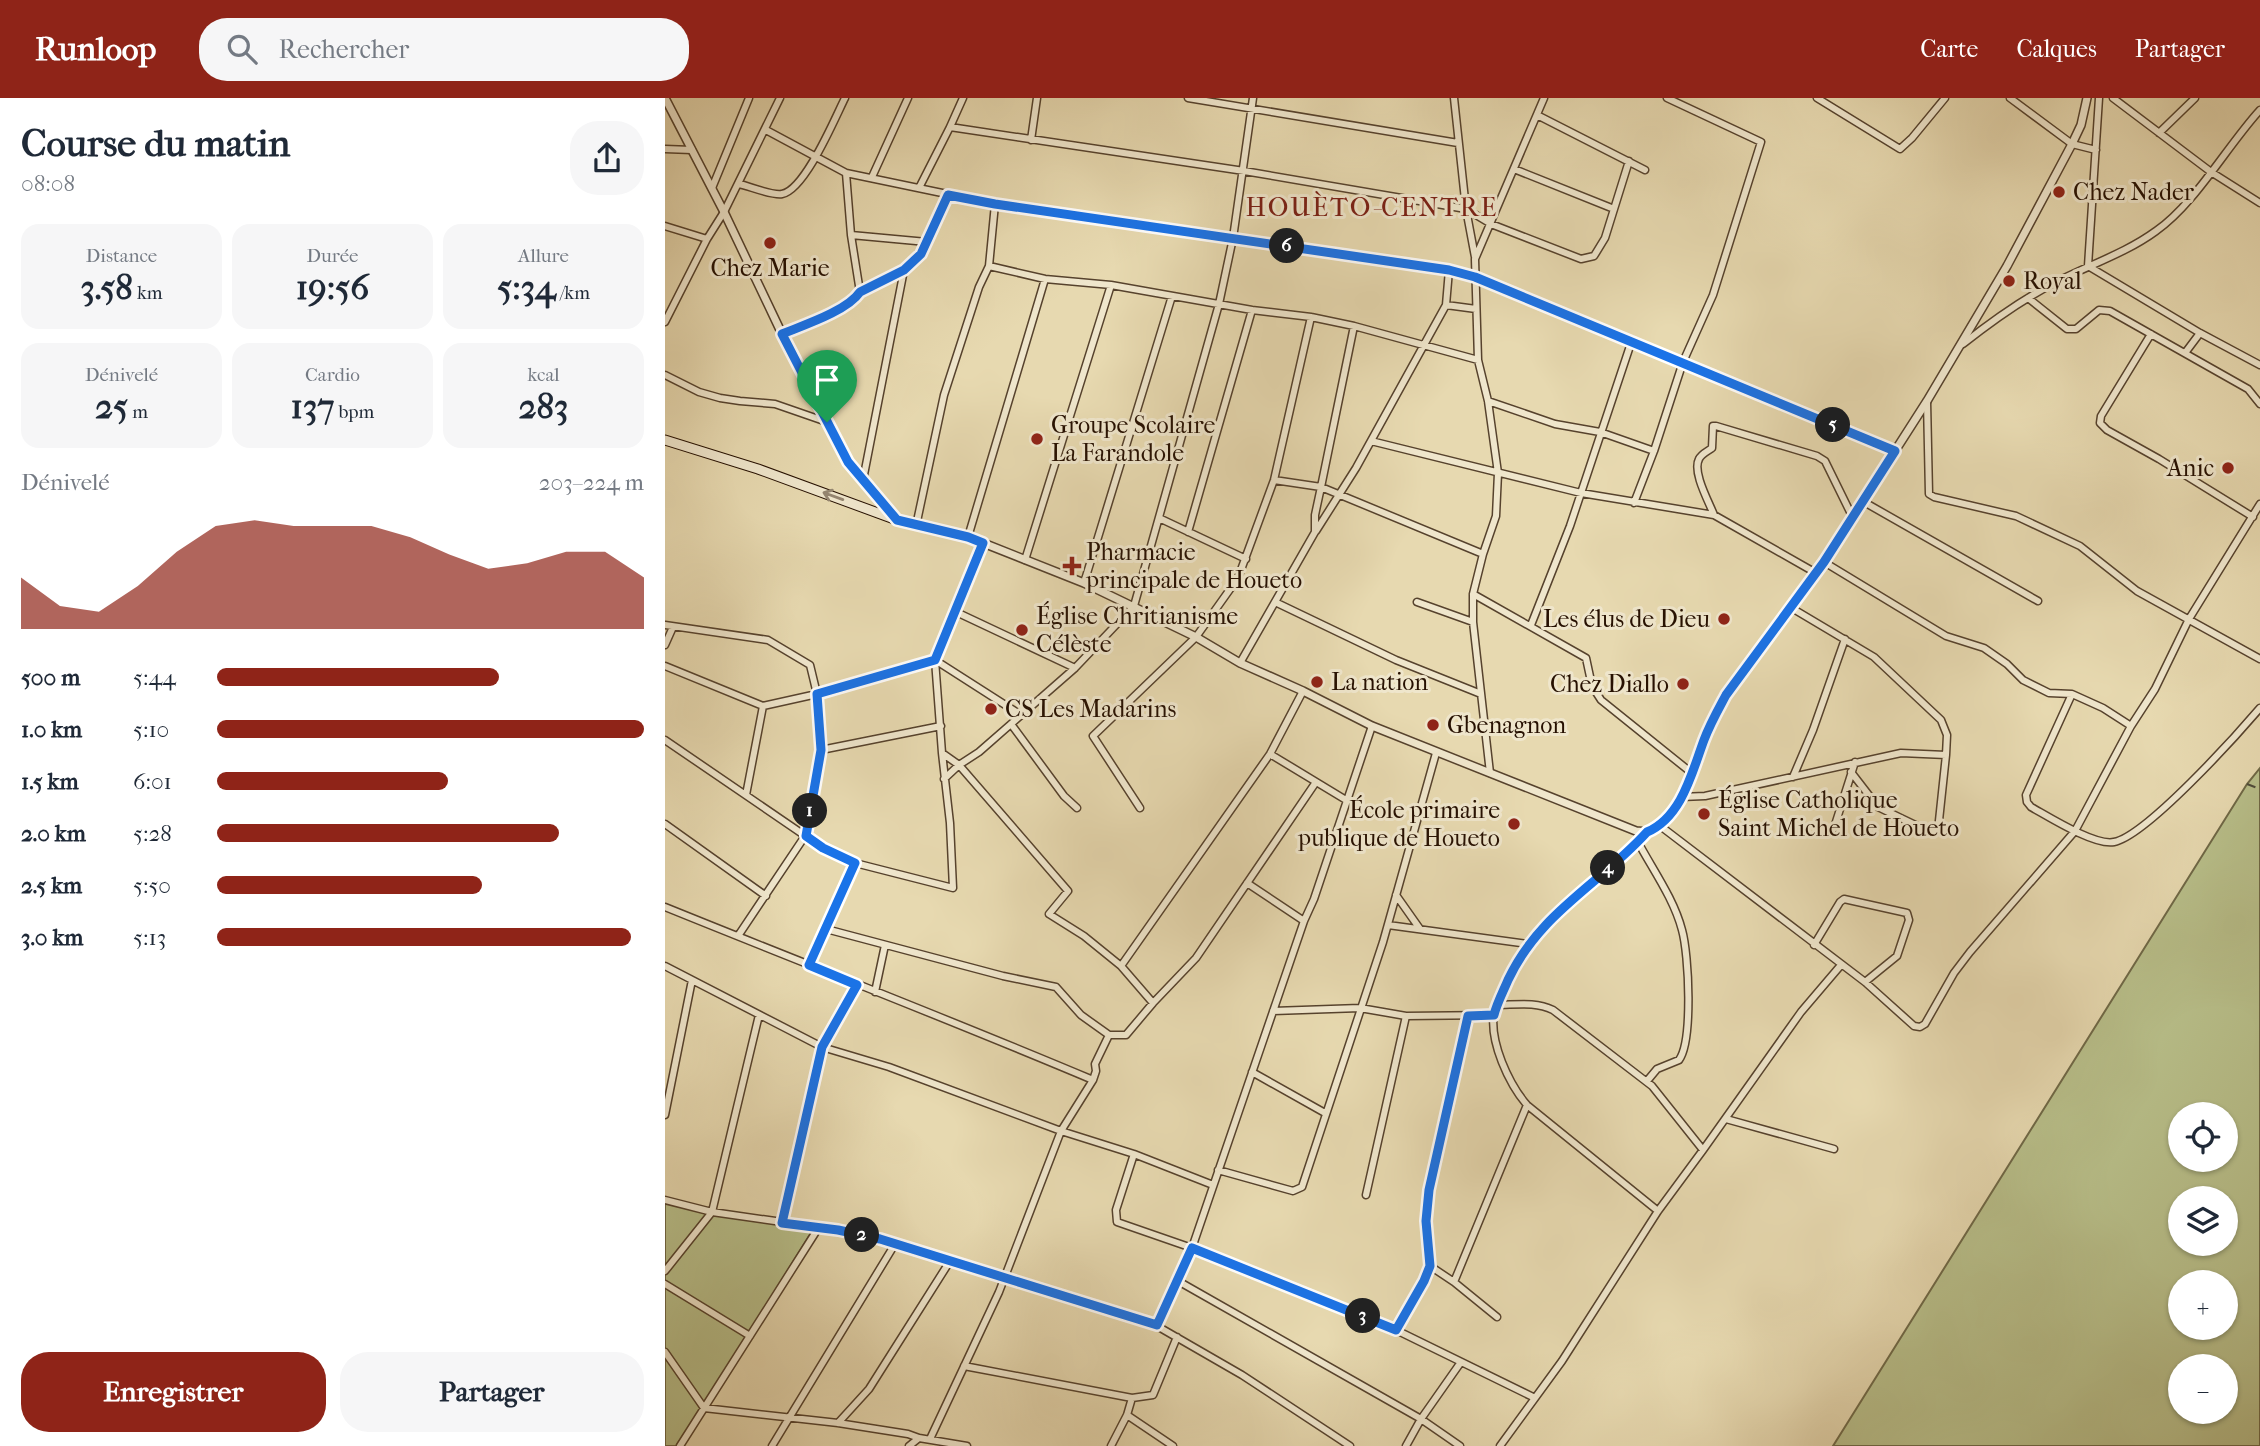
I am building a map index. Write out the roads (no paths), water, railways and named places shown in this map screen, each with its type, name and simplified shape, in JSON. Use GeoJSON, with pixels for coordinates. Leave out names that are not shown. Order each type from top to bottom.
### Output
{"type":"FeatureCollection","features":[{"type":"Feature","properties":{"kind":"main road"},"geometry":{"type":"LineString","coordinates":[[665,440],[758,469],[897,520]]}},
{"type":"Feature","properties":{"kind":"street"},"geometry":{"type":"LineString","coordinates":[[665,98],[725,212],[782,334],[848,462],[897,520],[968,537],[1084,583],[1371,726],[1636,831],[1647,832]]}},
{"type":"Feature","properties":{"kind":"street"},"geometry":{"type":"LineString","coordinates":[[665,322],[707,239],[725,212],[780,98]]}},
{"type":"Feature","properties":{"kind":"street"},"geometry":{"type":"LineString","coordinates":[[739,184],[783,194],[804,176],[845,98]]}},
{"type":"Feature","properties":{"kind":"street"},"geometry":{"type":"LineString","coordinates":[[872,177],[908,98]]}},
{"type":"Feature","properties":{"kind":"street"},"geometry":{"type":"LineString","coordinates":[[919,188],[963,98]]}},
{"type":"Feature","properties":{"kind":"street"},"geometry":{"type":"LineString","coordinates":[[1031,139],[1038,98]]}},
{"type":"Feature","properties":{"kind":"street"},"geometry":{"type":"LineString","coordinates":[[1188,98],[1458,143]]}},
{"type":"Feature","properties":{"kind":"street"},"geometry":{"type":"LineString","coordinates":[[944,779],[1075,668],[1134,606],[1219,304],[1233,238],[1253,98]]}},
{"type":"Feature","properties":{"kind":"street"},"geometry":{"type":"LineString","coordinates":[[1454,98],[1466,209],[1475,259],[1478,360],[1488,401],[1498,472],[1496,516],[1473,594],[1473,622],[1490,773]]}},
{"type":"Feature","properties":{"kind":"street"},"geometry":{"type":"LineString","coordinates":[[1475,259],[1544,98]]}},
{"type":"Feature","properties":{"kind":"street"},"geometry":{"type":"LineString","coordinates":[[1634,503],[1683,362],[1713,295],[1761,142],[1667,98]]}},
{"type":"Feature","properties":{"kind":"street"},"geometry":{"type":"LineString","coordinates":[[1817,98],[1900,149],[1945,98]]}},
{"type":"Feature","properties":{"kind":"street"},"geometry":{"type":"LineString","coordinates":[[2010,98],[2072,144],[2097,149]]}},
{"type":"Feature","properties":{"kind":"street"},"geometry":{"type":"LineString","coordinates":[[1658,1211],[1527,1105],[1515,1092],[1499,1050],[1494,1015],[1496,1005],[1528,944],[1560,909],[1672,812],[1693,774],[1716,712],[1824,562],[1963,344],[2072,144],[2081,125],[2087,98]]}},
{"type":"Feature","properties":{"kind":"street"},"geometry":{"type":"LineString","coordinates":[[2088,266],[2099,98]]}},
{"type":"Feature","properties":{"kind":"street"},"geometry":{"type":"LineString","coordinates":[[2113,98],[2211,172],[2260,203]]}},
{"type":"Feature","properties":{"kind":"street"},"geometry":{"type":"LineString","coordinates":[[2159,133],[2195,98]]}},
{"type":"Feature","properties":{"kind":"street"},"geometry":{"type":"LineString","coordinates":[[712,188],[747,100]]}},
{"type":"Feature","properties":{"kind":"street"},"geometry":{"type":"LineString","coordinates":[[1963,344],[1997,317],[2088,266],[2139,243],[2158,230],[2211,172],[2238,134],[2260,110]]}},
{"type":"Feature","properties":{"kind":"street"},"geometry":{"type":"LineString","coordinates":[[1537,115],[1645,170]]}},
{"type":"Feature","properties":{"kind":"street"},"geometry":{"type":"LineString","coordinates":[[950,127],[1244,171],[1466,209],[1491,224],[1581,259],[1594,256],[1605,238],[1629,161]]}},
{"type":"Feature","properties":{"kind":"street"},"geometry":{"type":"LineString","coordinates":[[766,130],[846,173],[948,195],[1449,270],[1475,277],[1895,451]]}},
{"type":"Feature","properties":{"kind":"street"},"geometry":{"type":"LineString","coordinates":[[665,149],[692,150]]}},
{"type":"Feature","properties":{"kind":"street"},"geometry":{"type":"LineString","coordinates":[[1514,169],[1614,209]]}},
{"type":"Feature","properties":{"kind":"street"},"geometry":{"type":"LineString","coordinates":[[846,173],[860,292]]}},
{"type":"Feature","properties":{"kind":"street"},"geometry":{"type":"LineString","coordinates":[[782,334],[838,309],[856,298],[860,292],[904,270],[921,254],[948,195]]}},
{"type":"Feature","properties":{"kind":"street"},"geometry":{"type":"LineString","coordinates":[[916,526],[944,395],[979,287],[989,266],[995,204]]}},
{"type":"Feature","properties":{"kind":"street"},"geometry":{"type":"LineString","coordinates":[[665,226],[707,239]]}},
{"type":"Feature","properties":{"kind":"street"},"geometry":{"type":"LineString","coordinates":[[852,234],[927,242]]}},
{"type":"Feature","properties":{"kind":"street"},"geometry":{"type":"LineString","coordinates":[[989,266],[1045,279],[1111,285],[1252,310],[1311,317],[1478,360]]}},
{"type":"Feature","properties":{"kind":"street"},"geometry":{"type":"LineString","coordinates":[[2088,266],[2200,333],[2260,365]]}},
{"type":"Feature","properties":{"kind":"street"},"geometry":{"type":"LineString","coordinates":[[863,480],[904,270]]}},
{"type":"Feature","properties":{"kind":"street"},"geometry":{"type":"LineString","coordinates":[[1240,663],[1371,441],[1446,305],[1449,270]]}},
{"type":"Feature","properties":{"kind":"street"},"geometry":{"type":"LineString","coordinates":[[968,537],[1045,279]]}},
{"type":"Feature","properties":{"kind":"street"},"geometry":{"type":"LineString","coordinates":[[1025,561],[1111,285]]}},
{"type":"Feature","properties":{"kind":"street"},"geometry":{"type":"LineString","coordinates":[[1084,583],[1171,296]]}},
{"type":"Feature","properties":{"kind":"street"},"geometry":{"type":"LineString","coordinates":[[2028,299],[2067,329],[2076,329],[2099,310],[2105,309],[2248,389],[2260,404]]}},
{"type":"Feature","properties":{"kind":"street"},"geometry":{"type":"LineString","coordinates":[[1446,305],[1476,309]]}},
{"type":"Feature","properties":{"kind":"street"},"geometry":{"type":"LineString","coordinates":[[1188,532],[1252,310]]}},
{"type":"Feature","properties":{"kind":"street"},"geometry":{"type":"LineString","coordinates":[[1140,808],[1093,736],[1196,638],[1238,578],[1274,480],[1311,317]]}},
{"type":"Feature","properties":{"kind":"street"},"geometry":{"type":"LineString","coordinates":[[1315,532],[1315,515],[1354,326]]}},
{"type":"Feature","properties":{"kind":"street"},"geometry":{"type":"LineString","coordinates":[[2185,353],[2200,333]]}},
{"type":"Feature","properties":{"kind":"street"},"geometry":{"type":"LineString","coordinates":[[2151,334],[2101,416],[2101,423],[2107,430],[2159,458],[2253,517]]}},
{"type":"Feature","properties":{"kind":"street"},"geometry":{"type":"LineString","coordinates":[[1531,625],[1581,494],[1632,341]]}},
{"type":"Feature","properties":{"kind":"street"},"geometry":{"type":"LineString","coordinates":[[665,375],[710,395],[775,404],[827,422]]}},
{"type":"Feature","properties":{"kind":"street"},"geometry":{"type":"LineString","coordinates":[[1488,401],[1555,424],[1600,432],[1654,451]]}},
{"type":"Feature","properties":{"kind":"street"},"geometry":{"type":"LineString","coordinates":[[1927,401],[1929,494],[2016,516],[2080,546],[2137,591],[2260,659]]}},
{"type":"Feature","properties":{"kind":"street"},"geometry":{"type":"LineString","coordinates":[[1714,515],[1697,467],[1700,456],[1712,448],[1711,429],[1716,426],[1817,456],[1825,461],[1853,518]]}},
{"type":"Feature","properties":{"kind":"street"},"geometry":{"type":"LineString","coordinates":[[1371,441],[1581,494],[1714,515],[1816,573]]}},
{"type":"Feature","properties":{"kind":"street"},"geometry":{"type":"LineString","coordinates":[[1274,480],[1321,487],[1483,554]]}},
{"type":"Feature","properties":{"kind":"street"},"geometry":{"type":"LineString","coordinates":[[1864,502],[2038,601]]}},
{"type":"Feature","properties":{"kind":"street"},"geometry":{"type":"LineString","coordinates":[[1659,825],[1865,982],[1914,1026],[1920,1027],[1925,1024],[1962,962],[2075,831],[2131,726],[2155,689],[2189,619],[2259,509]]}},
{"type":"Feature","properties":{"kind":"street"},"geometry":{"type":"LineString","coordinates":[[1159,518],[1246,559]]}},
{"type":"Feature","properties":{"kind":"street"},"geometry":{"type":"LineString","coordinates":[[665,740],[823,848],[855,863],[953,888],[950,823],[935,660],[983,543]]}},
{"type":"Feature","properties":{"kind":"street"},"geometry":{"type":"LineString","coordinates":[[1824,562],[1946,636],[1984,648],[2007,664],[2022,680],[2049,693],[2072,694],[2103,708],[2131,726]]}},
{"type":"Feature","properties":{"kind":"street"},"geometry":{"type":"LineString","coordinates":[[1473,594],[1586,658],[1592,686],[1601,700],[1693,774]]}},
{"type":"Feature","properties":{"kind":"street"},"geometry":{"type":"LineString","coordinates":[[1275,602],[1396,660],[1481,694]]}},
{"type":"Feature","properties":{"kind":"street"},"geometry":{"type":"LineString","coordinates":[[1417,602],[1473,622]]}},
{"type":"Feature","properties":{"kind":"street"},"geometry":{"type":"LineString","coordinates":[[1790,607],[1874,657],[1941,720],[1947,735],[1938,830],[1932,833],[1878,807],[1851,772]]}},
{"type":"Feature","properties":{"kind":"street"},"geometry":{"type":"LineString","coordinates":[[954,611],[1075,668]]}},
{"type":"Feature","properties":{"kind":"street"},"geometry":{"type":"LineString","coordinates":[[665,625],[768,639],[810,664],[817,694],[821,750],[806,836],[738,936]]}},
{"type":"Feature","properties":{"kind":"street"},"geometry":{"type":"LineString","coordinates":[[665,645],[673,627]]}},
{"type":"Feature","properties":{"kind":"street"},"geometry":{"type":"LineString","coordinates":[[1793,777],[1813,730],[1845,639]]}},
{"type":"Feature","properties":{"kind":"street"},"geometry":{"type":"LineString","coordinates":[[665,666],[763,706],[817,694],[935,660],[1021,715]]}},
{"type":"Feature","properties":{"kind":"street"},"geometry":{"type":"LineString","coordinates":[[1122,966],[1270,754],[1303,691]]}},
{"type":"Feature","properties":{"kind":"street"},"geometry":{"type":"LineString","coordinates":[[2072,694],[2026,795],[2027,802],[2031,807],[2075,831],[2106,842],[2114,842],[2134,832],[2219,754],[2260,708]]}},
{"type":"Feature","properties":{"kind":"street"},"geometry":{"type":"LineString","coordinates":[[746,795],[763,706]]}},
{"type":"Feature","properties":{"kind":"street"},"geometry":{"type":"LineString","coordinates":[[1011,724],[1064,796],[1077,808]]}},
{"type":"Feature","properties":{"kind":"street"},"geometry":{"type":"LineString","coordinates":[[821,750],[941,726]]}},
{"type":"Feature","properties":{"kind":"street"},"geometry":{"type":"LineString","coordinates":[[1157,1325],[1192,1248],[1304,921],[1314,899],[1371,726]]}},
{"type":"Feature","properties":{"kind":"street"},"geometry":{"type":"LineString","coordinates":[[942,753],[959,765],[1068,891],[1049,914],[1084,936],[1122,966],[1153,1003]]}},
{"type":"Feature","properties":{"kind":"street"},"geometry":{"type":"LineString","coordinates":[[1219,1170],[1293,1191],[1299,1189],[1305,1178],[1388,925],[1436,753]]}},
{"type":"Feature","properties":{"kind":"street"},"geometry":{"type":"LineString","coordinates":[[1681,797],[1705,796],[1901,753],[1946,755]]}},
{"type":"Feature","properties":{"kind":"street"},"geometry":{"type":"LineString","coordinates":[[1270,754],[1346,800]]}},
{"type":"Feature","properties":{"kind":"street"},"geometry":{"type":"LineString","coordinates":[[1834,828],[1854,762]]}},
{"type":"Feature","properties":{"kind":"street"},"geometry":{"type":"LineString","coordinates":[[826,929],[1003,976],[1056,987],[1081,1015],[1109,1035],[1126,1035],[1196,958],[1316,782]]}},
{"type":"Feature","properties":{"kind":"street"},"geometry":{"type":"LineString","coordinates":[[665,824],[766,896]]}},
{"type":"Feature","properties":{"kind":"street"},"geometry":{"type":"LineString","coordinates":[[1638,842],[1675,911],[1683,932],[1686,959],[1688,1031],[1685,1045],[1679,1060],[1657,1069],[1647,1081]]}},
{"type":"Feature","properties":{"kind":"street"},"geometry":{"type":"LineString","coordinates":[[809,965],[855,863]]}},
{"type":"Feature","properties":{"kind":"street"},"geometry":{"type":"LineString","coordinates":[[1247,883],[1304,921]]}},
{"type":"Feature","properties":{"kind":"street"},"geometry":{"type":"LineString","coordinates":[[1396,895],[1420,929]]}},
{"type":"Feature","properties":{"kind":"street"},"geometry":{"type":"LineString","coordinates":[[1814,944],[1840,902],[1845,900],[1907,913],[1909,920],[1897,956],[1865,982]]}},
{"type":"Feature","properties":{"kind":"street"},"geometry":{"type":"LineString","coordinates":[[665,907],[1093,1080]]}},
{"type":"Feature","properties":{"kind":"street"},"geometry":{"type":"LineString","coordinates":[[1388,925],[1528,944]]}},
{"type":"Feature","properties":{"kind":"street"},"geometry":{"type":"LineString","coordinates":[[875,992],[885,945]]}},
{"type":"Feature","properties":{"kind":"street"},"geometry":{"type":"LineString","coordinates":[[1500,1446],[1562,1361],[1658,1211],[1801,1012],[1841,965]]}},
{"type":"Feature","properties":{"kind":"street"},"geometry":{"type":"LineString","coordinates":[[665,966],[822,1047],[1134,1154],[1213,1185]]}},
{"type":"Feature","properties":{"kind":"street"},"geometry":{"type":"LineString","coordinates":[[665,1115],[692,980]]}},
{"type":"Feature","properties":{"kind":"street"},"geometry":{"type":"LineString","coordinates":[[782,1223],[822,1047],[857,985]]}},
{"type":"Feature","properties":{"kind":"street"},"geometry":{"type":"LineString","coordinates":[[1496,1005],[1544,1006],[1647,1081],[1703,1150]]}},
{"type":"Feature","properties":{"kind":"street"},"geometry":{"type":"LineString","coordinates":[[1273,1011],[1360,1008],[1406,1016],[1494,1015]]}},
{"type":"Feature","properties":{"kind":"street"},"geometry":{"type":"LineString","coordinates":[[665,1271],[712,1212],[759,1015]]}},
{"type":"Feature","properties":{"kind":"street"},"geometry":{"type":"LineString","coordinates":[[1366,1195],[1406,1016]]}},
{"type":"Feature","properties":{"kind":"street"},"geometry":{"type":"LineString","coordinates":[[1396,1330],[1430,1266],[1426,1221],[1429,1190],[1468,1016]]}},
{"type":"Feature","properties":{"kind":"street"},"geometry":{"type":"LineString","coordinates":[[930,1439],[1005,1278],[1061,1131],[1093,1080],[1095,1064],[1109,1035]]}},
{"type":"Feature","properties":{"kind":"street"},"geometry":{"type":"LineString","coordinates":[[1252,1072],[1325,1113]]}},
{"type":"Feature","properties":{"kind":"street"},"geometry":{"type":"LineString","coordinates":[[1454,1282],[1527,1105]]}},
{"type":"Feature","properties":{"kind":"street"},"geometry":{"type":"LineString","coordinates":[[1725,1119],[1834,1149]]}},
{"type":"Feature","properties":{"kind":"street"},"geometry":{"type":"LineString","coordinates":[[1134,1154],[1116,1210],[1117,1222],[1192,1248],[1396,1330],[1535,1398]]}},
{"type":"Feature","properties":{"kind":"street"},"geometry":{"type":"LineString","coordinates":[[665,1200],[712,1212],[838,1230],[895,1244],[1157,1325],[1242,1375],[1350,1446]]}},
{"type":"Feature","properties":{"kind":"street"},"geometry":{"type":"LineString","coordinates":[[680,1446],[819,1227]]}},
{"type":"Feature","properties":{"kind":"street"},"geometry":{"type":"LineString","coordinates":[[772,1446],[895,1244]]}},
{"type":"Feature","properties":{"kind":"street"},"geometry":{"type":"LineString","coordinates":[[838,1423],[869,1389],[950,1261]]}},
{"type":"Feature","properties":{"kind":"street"},"geometry":{"type":"LineString","coordinates":[[1430,1266],[1497,1317]]}},
{"type":"Feature","properties":{"kind":"street"},"geometry":{"type":"LineString","coordinates":[[1178,1282],[1421,1419],[1460,1446]]}},
{"type":"Feature","properties":{"kind":"street"},"geometry":{"type":"LineString","coordinates":[[665,1284],[750,1336]]}},
{"type":"Feature","properties":{"kind":"street"},"geometry":{"type":"LineString","coordinates":[[964,1366],[1132,1398],[1153,1395],[1177,1337]]}},
{"type":"Feature","properties":{"kind":"street"},"geometry":{"type":"LineString","coordinates":[[665,1352],[705,1408],[838,1423],[967,1446]]}},
{"type":"Feature","properties":{"kind":"street"},"geometry":{"type":"LineString","coordinates":[[1406,1446],[1421,1419],[1461,1362]]}},
{"type":"Feature","properties":{"kind":"street"},"geometry":{"type":"LineString","coordinates":[[1111,1446],[1127,1415],[1132,1398]]}},
{"type":"Feature","properties":{"kind":"street"},"geometry":{"type":"LineString","coordinates":[[1127,1415],[1173,1446]]}},
{"type":"Feature","properties":{"kind":"street"},"geometry":{"type":"LineString","coordinates":[[909,1446],[919,1438]]}},
{"type":"Feature","properties":{"kind":"place","name":"Chez Nader"},"geometry":{"type":"Point","coordinates":[2059,192]}},
{"type":"Feature","properties":{"kind":"place","name":"Chez Marie"},"geometry":{"type":"Point","coordinates":[770,243]}},
{"type":"Feature","properties":{"kind":"place","name":"Royal"},"geometry":{"type":"Point","coordinates":[2009,281]}},
{"type":"Feature","properties":{"kind":"place","name":"Groupe Scolaire La Farandole"},"geometry":{"type":"Point","coordinates":[1037,439]}},
{"type":"Feature","properties":{"kind":"place","name":"Anic"},"geometry":{"type":"Point","coordinates":[2228,468]}},
{"type":"Feature","properties":{"kind":"place","name":"Pharmacie principale de Houeto"},"geometry":{"type":"Point","coordinates":[1072,566]}},
{"type":"Feature","properties":{"kind":"place","name":"Les élus de Dieu"},"geometry":{"type":"Point","coordinates":[1724,619]}},
{"type":"Feature","properties":{"kind":"place","name":"Église Chritianisme Célèste"},"geometry":{"type":"Point","coordinates":[1022,630]}},
{"type":"Feature","properties":{"kind":"place","name":"La nation"},"geometry":{"type":"Point","coordinates":[1317,682]}},
{"type":"Feature","properties":{"kind":"place","name":"Chez Diallo"},"geometry":{"type":"Point","coordinates":[1683,684]}},
{"type":"Feature","properties":{"kind":"place","name":"CS Les Madarins"},"geometry":{"type":"Point","coordinates":[991,709]}},
{"type":"Feature","properties":{"kind":"place","name":"Gbenagnon"},"geometry":{"type":"Point","coordinates":[1433,725]}},
{"type":"Feature","properties":{"kind":"place","name":"Église Catholique Saint Michel de Houeto"},"geometry":{"type":"Point","coordinates":[1704,814]}},
{"type":"Feature","properties":{"kind":"place","name":"École primaire publique de Houeto"},"geometry":{"type":"Point","coordinates":[1514,824]}},
{"type":"Feature","properties":{"kind":"district","name":"HOUÈTO-CENTRE"},"geometry":{"type":"Point","coordinates":[1372,207]}}]}
